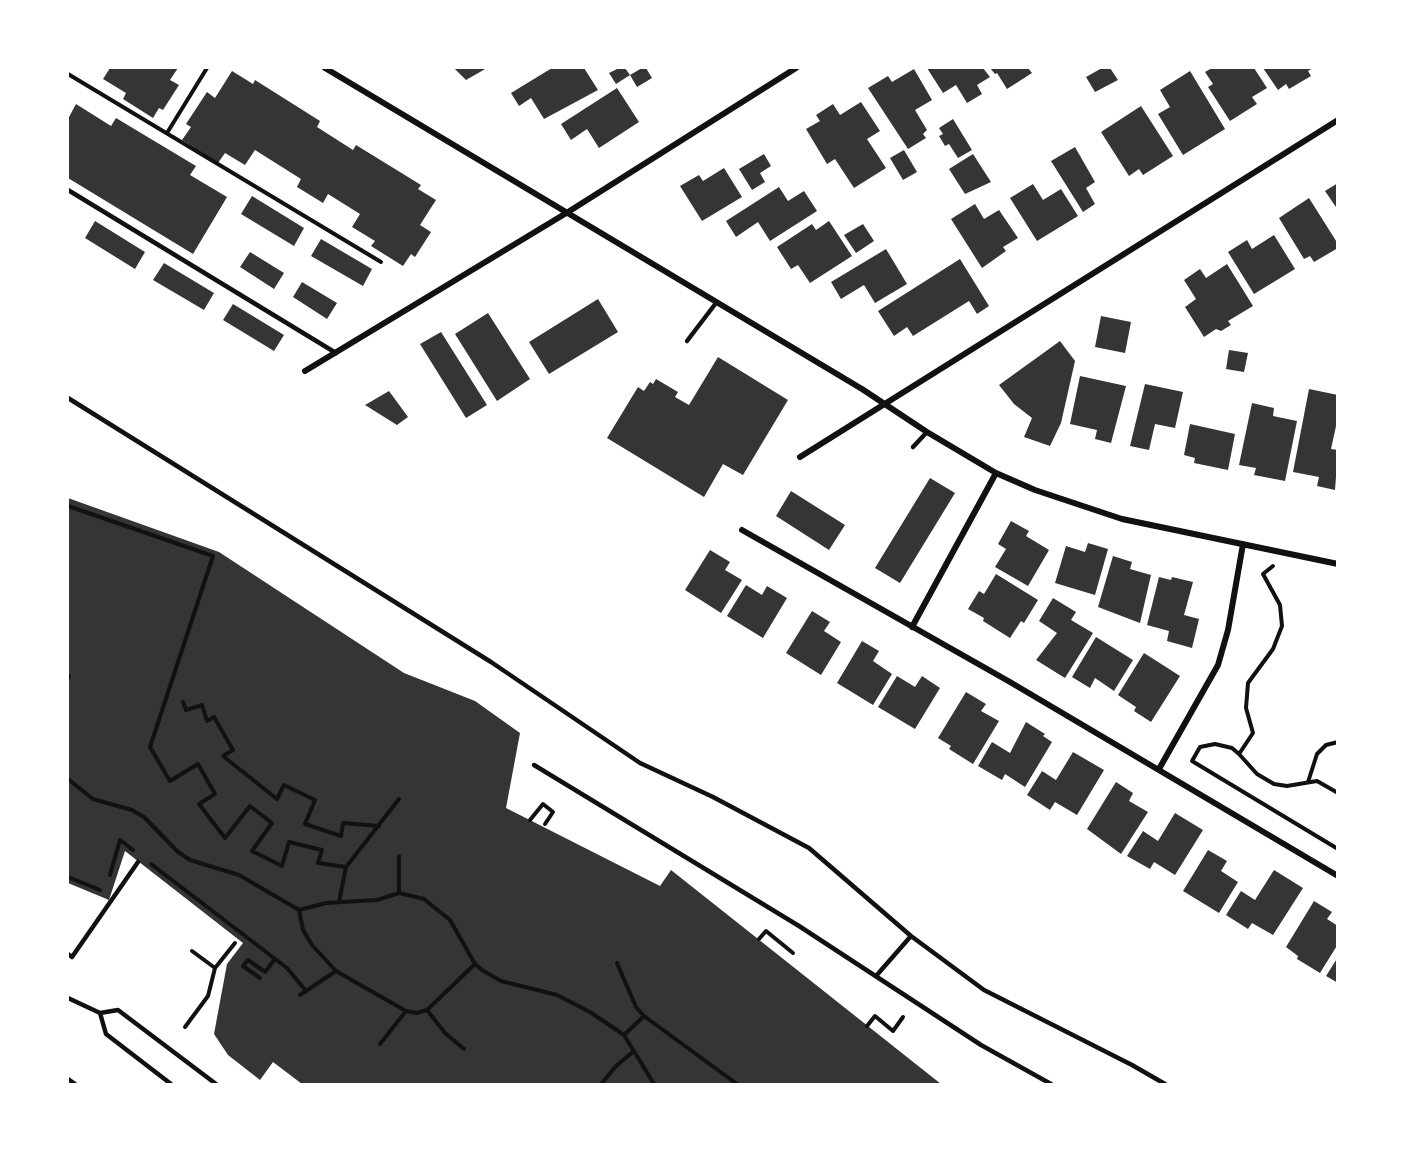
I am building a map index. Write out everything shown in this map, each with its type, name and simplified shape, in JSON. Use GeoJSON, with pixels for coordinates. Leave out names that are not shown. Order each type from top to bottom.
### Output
{"type":"FeatureCollection","features":[{"type":"Feature","properties":{"kind":"street"},"geometry":{"type":"LineString","coordinates":[[325,68],[885,403],[927,432],[996,473],[1035,490],[1122,519],[1338,564]]}},
{"type":"Feature","properties":{"kind":"street"},"geometry":{"type":"LineString","coordinates":[[305,371],[568,212],[796,68]]}},
{"type":"Feature","properties":{"kind":"street"},"geometry":{"type":"LineString","coordinates":[[800,457],[1338,120]]}},
{"type":"Feature","properties":{"kind":"street"},"geometry":{"type":"LineString","coordinates":[[912,627],[996,473]]}},
{"type":"Feature","properties":{"kind":"street"},"geometry":{"type":"LineString","coordinates":[[742,530],[1159,768],[1338,876]]}},
{"type":"Feature","properties":{"kind":"street"},"geometry":{"type":"LineString","coordinates":[[1159,768],[1218,665],[1228,630],[1243,544]]}},
{"type":"Feature","properties":{"kind":"lane"},"geometry":{"type":"LineString","coordinates":[[68,190],[336,353]]}},
{"type":"Feature","properties":{"kind":"lane"},"geometry":{"type":"LineString","coordinates":[[687,341],[716,303]]}},
{"type":"Feature","properties":{"kind":"lane"},"geometry":{"type":"LineString","coordinates":[[68,398],[491,662],[640,763],[713,797],[809,848],[911,936],[984,990],[1165,1084]]}},
{"type":"Feature","properties":{"kind":"lane"},"geometry":{"type":"LineString","coordinates":[[913,447],[927,432]]}},
{"type":"Feature","properties":{"kind":"lane"},"geometry":{"type":"LineString","coordinates":[[534,765],[799,926],[981,1045],[1051,1084]]}},
{"type":"Feature","properties":{"kind":"lane"},"geometry":{"type":"LineString","coordinates":[[68,954],[72,957],[138,862]]}},
{"type":"Feature","properties":{"kind":"lane"},"geometry":{"type":"LineString","coordinates":[[876,976],[911,936]]}},
{"type":"Feature","properties":{"kind":"lane"},"geometry":{"type":"LineString","coordinates":[[68,998],[100,1013],[118,1010],[216,1084]]}},
{"type":"Feature","properties":{"kind":"lane"},"geometry":{"type":"LineString","coordinates":[[100,1013],[106,1034],[171,1084]]}},
{"type":"Feature","properties":{"kind":"lane"},"geometry":{"type":"LineString","coordinates":[[68,1078],[75,1084]]}},
{"type":"Feature","properties":{"kind":"path"},"geometry":{"type":"LineString","coordinates":[[166,133],[207,68]]}},
{"type":"Feature","properties":{"kind":"path"},"geometry":{"type":"LineString","coordinates":[[68,74],[381,262]]}},
{"type":"Feature","properties":{"kind":"path"},"geometry":{"type":"LineString","coordinates":[[68,506],[213,556],[150,747],[170,781],[198,764],[215,794],[199,804],[225,838],[250,806],[272,823],[252,850],[282,866],[289,842],[322,850],[318,863],[346,867]]}},
{"type":"Feature","properties":{"kind":"path"},"geometry":{"type":"LineString","coordinates":[[1239,754],[1253,733],[1246,708],[1248,683],[1273,649],[1282,626],[1280,605],[1263,574],[1272,566],[1283,568]]}},
{"type":"Feature","properties":{"kind":"path"},"geometry":{"type":"LineString","coordinates":[[183,702],[186,710],[202,705],[207,721],[214,717],[233,750],[223,756],[277,799],[284,785],[315,800],[304,825],[340,836],[343,823],[379,826]]}},
{"type":"Feature","properties":{"kind":"path"},"geometry":{"type":"LineString","coordinates":[[1308,782],[1317,754],[1326,745],[1338,742]]}},
{"type":"Feature","properties":{"kind":"path"},"geometry":{"type":"LineString","coordinates":[[1338,793],[1317,781],[1287,786],[1274,784],[1257,774],[1232,748],[1215,744],[1200,747],[1192,761],[1338,849]]}},
{"type":"Feature","properties":{"kind":"path"},"geometry":{"type":"LineString","coordinates":[[68,779],[80,792],[93,799],[132,810],[144,817],[178,852],[190,860],[239,875],[299,910],[339,903],[377,900],[399,893],[424,899],[435,905],[450,920],[475,964],[501,981],[557,995],[590,1012],[624,1035],[654,1084]]}},
{"type":"Feature","properties":{"kind":"path"},"geometry":{"type":"LineString","coordinates":[[339,903],[346,867],[399,799]]}},
{"type":"Feature","properties":{"kind":"path"},"geometry":{"type":"LineString","coordinates":[[530,820],[543,804],[553,812],[545,824]]}},
{"type":"Feature","properties":{"kind":"path"},"geometry":{"type":"LineString","coordinates":[[108,882],[120,840],[137,853]]}},
{"type":"Feature","properties":{"kind":"path"},"geometry":{"type":"LineString","coordinates":[[399,856],[399,893]]}},
{"type":"Feature","properties":{"kind":"path"},"geometry":{"type":"LineString","coordinates":[[146,860],[275,959],[306,991]]}},
{"type":"Feature","properties":{"kind":"path"},"geometry":{"type":"LineString","coordinates":[[68,877],[105,892]]}},
{"type":"Feature","properties":{"kind":"path"},"geometry":{"type":"LineString","coordinates":[[299,910],[303,930],[312,945],[336,971],[406,1011],[417,1013],[427,1010],[475,964]]}},
{"type":"Feature","properties":{"kind":"path"},"geometry":{"type":"LineString","coordinates":[[759,939],[766,931],[793,953]]}},
{"type":"Feature","properties":{"kind":"path"},"geometry":{"type":"LineString","coordinates":[[185,1027],[208,996],[215,968],[236,943]]}},
{"type":"Feature","properties":{"kind":"path"},"geometry":{"type":"LineString","coordinates":[[192,951],[215,968]]}},
{"type":"Feature","properties":{"kind":"path"},"geometry":{"type":"LineString","coordinates":[[260,978],[243,966],[249,960],[266,972],[275,959]]}},
{"type":"Feature","properties":{"kind":"path"},"geometry":{"type":"LineString","coordinates":[[617,963],[636,1007],[644,1016],[737,1084]]}},
{"type":"Feature","properties":{"kind":"path"},"geometry":{"type":"LineString","coordinates":[[300,995],[336,971]]}},
{"type":"Feature","properties":{"kind":"path"},"geometry":{"type":"LineString","coordinates":[[427,1010],[445,1033],[464,1048]]}},
{"type":"Feature","properties":{"kind":"path"},"geometry":{"type":"LineString","coordinates":[[380,1044],[406,1011]]}},
{"type":"Feature","properties":{"kind":"path"},"geometry":{"type":"LineString","coordinates":[[624,1035],[644,1016]]}},
{"type":"Feature","properties":{"kind":"path"},"geometry":{"type":"LineString","coordinates":[[867,1026],[875,1016],[894,1031],[903,1017]]}},
{"type":"Feature","properties":{"kind":"path"},"geometry":{"type":"LineString","coordinates":[[602,1083],[634,1051]]}},
{"type":"Feature","properties":{"kind":"building"},"geometry":{"type":"Polygon","coordinates":[[[110,68],[178,68],[170,80],[179,85],[163,110],[159,108],[153,118],[123,99],[126,93],[103,79],[110,68]]]}},
{"type":"Feature","properties":{"kind":"building"},"geometry":{"type":"Polygon","coordinates":[[[454,68],[487,68],[466,80],[454,68]]]}},
{"type":"Feature","properties":{"kind":"building"},"geometry":{"type":"Polygon","coordinates":[[[552,68],[584,68],[598,90],[544,119],[531,98],[519,106],[511,93],[552,68]]]}},
{"type":"Feature","properties":{"kind":"building"},"geometry":{"type":"Polygon","coordinates":[[[625,68],[630,75],[616,84],[609,73],[625,68]]]}},
{"type":"Feature","properties":{"kind":"building"},"geometry":{"type":"Polygon","coordinates":[[[646,68],[652,78],[637,87],[630,75],[646,68]]]}},
{"type":"Feature","properties":{"kind":"building"},"geometry":{"type":"Polygon","coordinates":[[[927,68],[983,68],[990,77],[977,85],[982,94],[967,103],[956,85],[943,93],[927,68]]]}},
{"type":"Feature","properties":{"kind":"building"},"geometry":{"type":"Polygon","coordinates":[[[990,68],[1028,68],[1032,73],[1007,89],[997,73],[995,74],[990,68]]]}},
{"type":"Feature","properties":{"kind":"building"},"geometry":{"type":"Polygon","coordinates":[[[1102,68],[1110,68],[1118,80],[1095,92],[1086,77],[1102,68]]]}},
{"type":"Feature","properties":{"kind":"building"},"geometry":{"type":"Polygon","coordinates":[[[1212,68],[1254,68],[1267,88],[1252,97],[1257,104],[1230,121],[1208,87],[1213,84],[1205,72],[1212,68]]]}},
{"type":"Feature","properties":{"kind":"building"},"geometry":{"type":"Polygon","coordinates":[[[1263,68],[1313,68],[1308,71],[1311,76],[1289,89],[1286,84],[1278,90],[1263,68]]]}},
{"type":"Feature","properties":{"kind":"building"},"geometry":{"type":"Polygon","coordinates":[[[914,69],[932,100],[915,110],[927,130],[923,134],[926,138],[908,149],[868,88],[888,76],[892,82],[914,69]]]}},
{"type":"Feature","properties":{"kind":"building"},"geometry":{"type":"Polygon","coordinates":[[[232,71],[253,84],[255,80],[320,121],[317,127],[353,150],[356,145],[421,185],[418,189],[436,200],[420,225],[431,232],[415,257],[411,254],[403,266],[371,246],[375,241],[352,227],[360,214],[328,194],[323,203],[297,187],[301,179],[255,150],[245,165],[225,153],[218,163],[182,140],[191,127],[186,124],[207,92],[215,98],[232,71]]]}},
{"type":"Feature","properties":{"kind":"building"},"geometry":{"type":"Polygon","coordinates":[[[1190,71],[1225,129],[1183,155],[1158,114],[1170,107],[1160,90],[1190,71]]]}},
{"type":"Feature","properties":{"kind":"building"},"geometry":{"type":"Polygon","coordinates":[[[617,88],[639,122],[599,148],[587,129],[571,140],[561,124],[617,88]]]}},
{"type":"Feature","properties":{"kind":"building"},"geometry":{"type":"Polygon","coordinates":[[[861,102],[880,131],[867,139],[886,168],[854,188],[835,159],[827,164],[806,129],[820,121],[816,115],[833,104],[840,115],[861,102]]]}},
{"type":"Feature","properties":{"kind":"building"},"geometry":{"type":"Polygon","coordinates":[[[76,104],[111,126],[116,118],[196,166],[190,175],[227,197],[193,254],[68,178],[68,119],[76,104]]]}},
{"type":"Feature","properties":{"kind":"building"},"geometry":{"type":"Polygon","coordinates":[[[1141,106],[1173,156],[1143,175],[1139,169],[1129,176],[1101,132],[1141,106]]]}},
{"type":"Feature","properties":{"kind":"building"},"geometry":{"type":"Polygon","coordinates":[[[953,119],[972,150],[958,158],[949,144],[945,146],[939,136],[943,134],[939,128],[953,119]]]}},
{"type":"Feature","properties":{"kind":"building"},"geometry":{"type":"Polygon","coordinates":[[[1075,147],[1095,182],[1086,188],[1095,204],[1083,212],[1051,161],[1075,147]]]}},
{"type":"Feature","properties":{"kind":"building"},"geometry":{"type":"Polygon","coordinates":[[[904,150],[917,172],[903,180],[890,158],[904,150]]]}},
{"type":"Feature","properties":{"kind":"building"},"geometry":{"type":"Polygon","coordinates":[[[764,154],[771,166],[760,173],[765,182],[752,190],[739,169],[764,154]]]}},
{"type":"Feature","properties":{"kind":"building"},"geometry":{"type":"Polygon","coordinates":[[[973,154],[991,182],[965,194],[949,169],[973,154]]]}},
{"type":"Feature","properties":{"kind":"building"},"geometry":{"type":"Polygon","coordinates":[[[724,168],[742,197],[702,221],[680,186],[699,175],[703,181],[724,168]]]}},
{"type":"Feature","properties":{"kind":"building"},"geometry":{"type":"Polygon","coordinates":[[[1338,183],[1338,210],[1325,191],[1338,183]]]}},
{"type":"Feature","properties":{"kind":"building"},"geometry":{"type":"Polygon","coordinates":[[[1033,184],[1043,200],[1061,189],[1078,216],[1037,241],[1010,198],[1033,184]]]}},
{"type":"Feature","properties":{"kind":"building"},"geometry":{"type":"Polygon","coordinates":[[[779,187],[788,201],[804,191],[817,211],[770,241],[758,222],[736,237],[726,221],[779,187]]]}},
{"type":"Feature","properties":{"kind":"building"},"geometry":{"type":"Polygon","coordinates":[[[252,196],[304,228],[294,246],[241,214],[252,196]]]}},
{"type":"Feature","properties":{"kind":"building"},"geometry":{"type":"Polygon","coordinates":[[[1309,198],[1338,244],[1338,248],[1314,262],[1310,256],[1304,259],[1279,218],[1309,198]]]}},
{"type":"Feature","properties":{"kind":"building"},"geometry":{"type":"Polygon","coordinates":[[[975,204],[984,219],[999,210],[1018,238],[1003,247],[1006,251],[982,268],[951,219],[975,204]]]}},
{"type":"Feature","properties":{"kind":"building"},"geometry":{"type":"Polygon","coordinates":[[[95,221],[145,252],[135,269],[85,238],[95,221]]]}},
{"type":"Feature","properties":{"kind":"building"},"geometry":{"type":"Polygon","coordinates":[[[829,221],[852,256],[810,283],[798,265],[791,269],[777,247],[812,224],[816,230],[829,221]]]}},
{"type":"Feature","properties":{"kind":"building"},"geometry":{"type":"Polygon","coordinates":[[[863,224],[874,241],[856,253],[844,235],[863,224]]]}},
{"type":"Feature","properties":{"kind":"building"},"geometry":{"type":"Polygon","coordinates":[[[1274,235],[1295,269],[1254,294],[1228,252],[1247,240],[1252,249],[1274,235]]]}},
{"type":"Feature","properties":{"kind":"building"},"geometry":{"type":"Polygon","coordinates":[[[321,239],[372,269],[363,286],[311,256],[321,239]]]}},
{"type":"Feature","properties":{"kind":"building"},"geometry":{"type":"Polygon","coordinates":[[[886,249],[907,284],[875,303],[864,285],[841,299],[831,282],[886,249]]]}},
{"type":"Feature","properties":{"kind":"building"},"geometry":{"type":"Polygon","coordinates":[[[250,252],[284,273],[274,289],[240,267],[250,252]]]}},
{"type":"Feature","properties":{"kind":"building"},"geometry":{"type":"Polygon","coordinates":[[[960,259],[989,306],[977,314],[969,301],[913,336],[907,327],[894,336],[878,311],[960,259]]]}},
{"type":"Feature","properties":{"kind":"building"},"geometry":{"type":"Polygon","coordinates":[[[164,263],[214,293],[204,310],[153,280],[164,263]]]}},
{"type":"Feature","properties":{"kind":"building"},"geometry":{"type":"Polygon","coordinates":[[[1227,264],[1253,306],[1228,321],[1231,325],[1221,331],[1216,329],[1204,337],[1185,307],[1196,299],[1184,280],[1200,269],[1206,278],[1227,264]]]}},
{"type":"Feature","properties":{"kind":"building"},"geometry":{"type":"Polygon","coordinates":[[[302,282],[337,303],[327,319],[293,297],[302,282]]]}},
{"type":"Feature","properties":{"kind":"building"},"geometry":{"type":"Polygon","coordinates":[[[598,299],[618,332],[549,374],[529,342],[598,299]]]}},
{"type":"Feature","properties":{"kind":"building"},"geometry":{"type":"Polygon","coordinates":[[[233,304],[284,335],[274,351],[223,320],[233,304]]]}},
{"type":"Feature","properties":{"kind":"building"},"geometry":{"type":"Polygon","coordinates":[[[488,313],[530,379],[497,401],[455,334],[488,313]]]}},
{"type":"Feature","properties":{"kind":"building"},"geometry":{"type":"Polygon","coordinates":[[[1101,316],[1131,322],[1125,353],[1095,347],[1101,316]]]}},
{"type":"Feature","properties":{"kind":"building"},"geometry":{"type":"Polygon","coordinates":[[[441,332],[487,405],[466,418],[420,344],[441,332]]]}},
{"type":"Feature","properties":{"kind":"building"},"geometry":{"type":"Polygon","coordinates":[[[1060,341],[1075,361],[1061,423],[1050,446],[1024,437],[1032,418],[1014,404],[999,385],[1060,341]]]}},
{"type":"Feature","properties":{"kind":"building"},"geometry":{"type":"Polygon","coordinates":[[[1229,350],[1248,353],[1244,372],[1226,369],[1229,350]]]}},
{"type":"Feature","properties":{"kind":"building"},"geometry":{"type":"Polygon","coordinates":[[[718,357],[788,400],[743,475],[723,464],[704,497],[607,438],[638,387],[644,391],[650,382],[653,384],[656,379],[678,392],[675,397],[689,405],[718,357]]]}},
{"type":"Feature","properties":{"kind":"building"},"geometry":{"type":"Polygon","coordinates":[[[1080,376],[1126,386],[1111,443],[1095,439],[1097,430],[1070,424],[1080,376]]]}},
{"type":"Feature","properties":{"kind":"building"},"geometry":{"type":"Polygon","coordinates":[[[1145,384],[1183,392],[1175,428],[1155,424],[1149,450],[1130,446],[1145,384]]]}},
{"type":"Feature","properties":{"kind":"building"},"geometry":{"type":"Polygon","coordinates":[[[1309,389],[1338,395],[1338,417],[1331,449],[1338,450],[1335,490],[1317,486],[1319,477],[1293,472],[1309,389]]]}},
{"type":"Feature","properties":{"kind":"building"},"geometry":{"type":"Polygon","coordinates":[[[389,391],[408,417],[397,425],[365,405],[389,391]]]}},
{"type":"Feature","properties":{"kind":"building"},"geometry":{"type":"Polygon","coordinates":[[[1252,403],[1274,408],[1273,416],[1297,421],[1285,481],[1254,475],[1256,468],[1239,465],[1252,403]]]}},
{"type":"Feature","properties":{"kind":"building"},"geometry":{"type":"Polygon","coordinates":[[[1190,424],[1235,434],[1228,470],[1194,463],[1195,458],[1184,455],[1190,424]]]}},
{"type":"Feature","properties":{"kind":"building"},"geometry":{"type":"Polygon","coordinates":[[[930,478],[955,493],[900,583],[875,568],[930,478]]]}},
{"type":"Feature","properties":{"kind":"building"},"geometry":{"type":"Polygon","coordinates":[[[791,491],[845,525],[829,550],[776,516],[791,491]]]}},
{"type":"Feature","properties":{"kind":"building"},"geometry":{"type":"Polygon","coordinates":[[[68,498],[219,552],[404,673],[475,701],[520,733],[506,808],[660,886],[671,870],[941,1084],[302,1084],[273,1062],[260,1080],[228,1055],[214,1034],[227,964],[243,943],[125,851],[109,900],[68,883],[68,498]]]}},
{"type":"Feature","properties":{"kind":"building"},"geometry":{"type":"Polygon","coordinates":[[[1011,521],[1029,531],[1026,536],[1049,550],[1028,586],[995,567],[1006,549],[998,544],[1011,521]]]}},
{"type":"Feature","properties":{"kind":"building"},"geometry":{"type":"Polygon","coordinates":[[[1088,543],[1108,549],[1095,595],[1055,583],[1066,546],[1085,552],[1088,543]]]}},
{"type":"Feature","properties":{"kind":"building"},"geometry":{"type":"Polygon","coordinates":[[[710,550],[730,562],[725,570],[742,580],[721,613],[685,590],[710,550]]]}},
{"type":"Feature","properties":{"kind":"building"},"geometry":{"type":"Polygon","coordinates":[[[1113,556],[1132,562],[1130,569],[1151,575],[1140,623],[1098,607],[1113,556]]]}},
{"type":"Feature","properties":{"kind":"building"},"geometry":{"type":"Polygon","coordinates":[[[996,574],[1038,600],[1024,623],[1021,621],[1010,638],[968,609],[979,591],[984,594],[996,574]]]}},
{"type":"Feature","properties":{"kind":"building"},"geometry":{"type":"Polygon","coordinates":[[[1159,577],[1171,580],[1172,577],[1193,582],[1184,615],[1199,619],[1192,648],[1167,641],[1169,631],[1147,625],[1159,577]]]}},
{"type":"Feature","properties":{"kind":"building"},"geometry":{"type":"Polygon","coordinates":[[[746,585],[762,595],[767,586],[787,598],[763,638],[727,616],[746,585]]]}},
{"type":"Feature","properties":{"kind":"building"},"geometry":{"type":"Polygon","coordinates":[[[1053,598],[1076,612],[1071,620],[1093,633],[1065,678],[1036,660],[1057,633],[1039,621],[1053,598]]]}},
{"type":"Feature","properties":{"kind":"building"},"geometry":{"type":"Polygon","coordinates":[[[812,611],[830,622],[824,631],[841,642],[821,675],[786,653],[812,611]]]}},
{"type":"Feature","properties":{"kind":"building"},"geometry":{"type":"Polygon","coordinates":[[[1096,637],[1133,660],[1114,691],[1095,678],[1090,688],[1072,677],[1096,637]]]}},
{"type":"Feature","properties":{"kind":"building"},"geometry":{"type":"Polygon","coordinates":[[[862,641],[879,651],[873,661],[892,674],[873,705],[837,683],[862,641]]]}},
{"type":"Feature","properties":{"kind":"building"},"geometry":{"type":"Polygon","coordinates":[[[1144,653],[1180,676],[1151,722],[1134,711],[1136,707],[1118,695],[1144,653]]]}},
{"type":"Feature","properties":{"kind":"building"},"geometry":{"type":"Polygon","coordinates":[[[897,676],[915,687],[922,676],[940,688],[915,729],[878,707],[897,676]]]}},
{"type":"Feature","properties":{"kind":"building"},"geometry":{"type":"Polygon","coordinates":[[[966,692],[986,704],[981,711],[999,721],[973,764],[949,749],[951,746],[938,738],[966,692]]]}},
{"type":"Feature","properties":{"kind":"building"},"geometry":{"type":"Polygon","coordinates":[[[1026,722],[1045,734],[1043,736],[1052,742],[1025,787],[1005,774],[1002,780],[978,766],[992,742],[1010,753],[1026,722]]]}},
{"type":"Feature","properties":{"kind":"building"},"geometry":{"type":"Polygon","coordinates":[[[1073,752],[1104,770],[1077,815],[1055,802],[1050,810],[1027,795],[1042,771],[1056,780],[1073,752]]]}},
{"type":"Feature","properties":{"kind":"building"},"geometry":{"type":"Polygon","coordinates":[[[1116,782],[1133,793],[1129,801],[1148,812],[1121,854],[1087,829],[1116,782]]]}},
{"type":"Feature","properties":{"kind":"building"},"geometry":{"type":"Polygon","coordinates":[[[1175,813],[1203,830],[1175,875],[1154,862],[1150,869],[1127,856],[1143,831],[1158,841],[1175,813]]]}},
{"type":"Feature","properties":{"kind":"building"},"geometry":{"type":"Polygon","coordinates":[[[1208,850],[1227,861],[1221,871],[1238,882],[1219,913],[1183,891],[1208,850]]]}},
{"type":"Feature","properties":{"kind":"building"},"geometry":{"type":"Polygon","coordinates":[[[1274,870],[1303,888],[1273,935],[1252,923],[1248,929],[1226,915],[1241,891],[1255,900],[1274,870]]]}},
{"type":"Feature","properties":{"kind":"building"},"geometry":{"type":"Polygon","coordinates":[[[1314,901],[1332,912],[1327,919],[1338,926],[1338,944],[1320,973],[1297,959],[1298,956],[1286,947],[1314,901]]]}},
{"type":"Feature","properties":{"kind":"building"},"geometry":{"type":"Polygon","coordinates":[[[1338,957],[1338,983],[1326,976],[1338,957]]]}}]}
